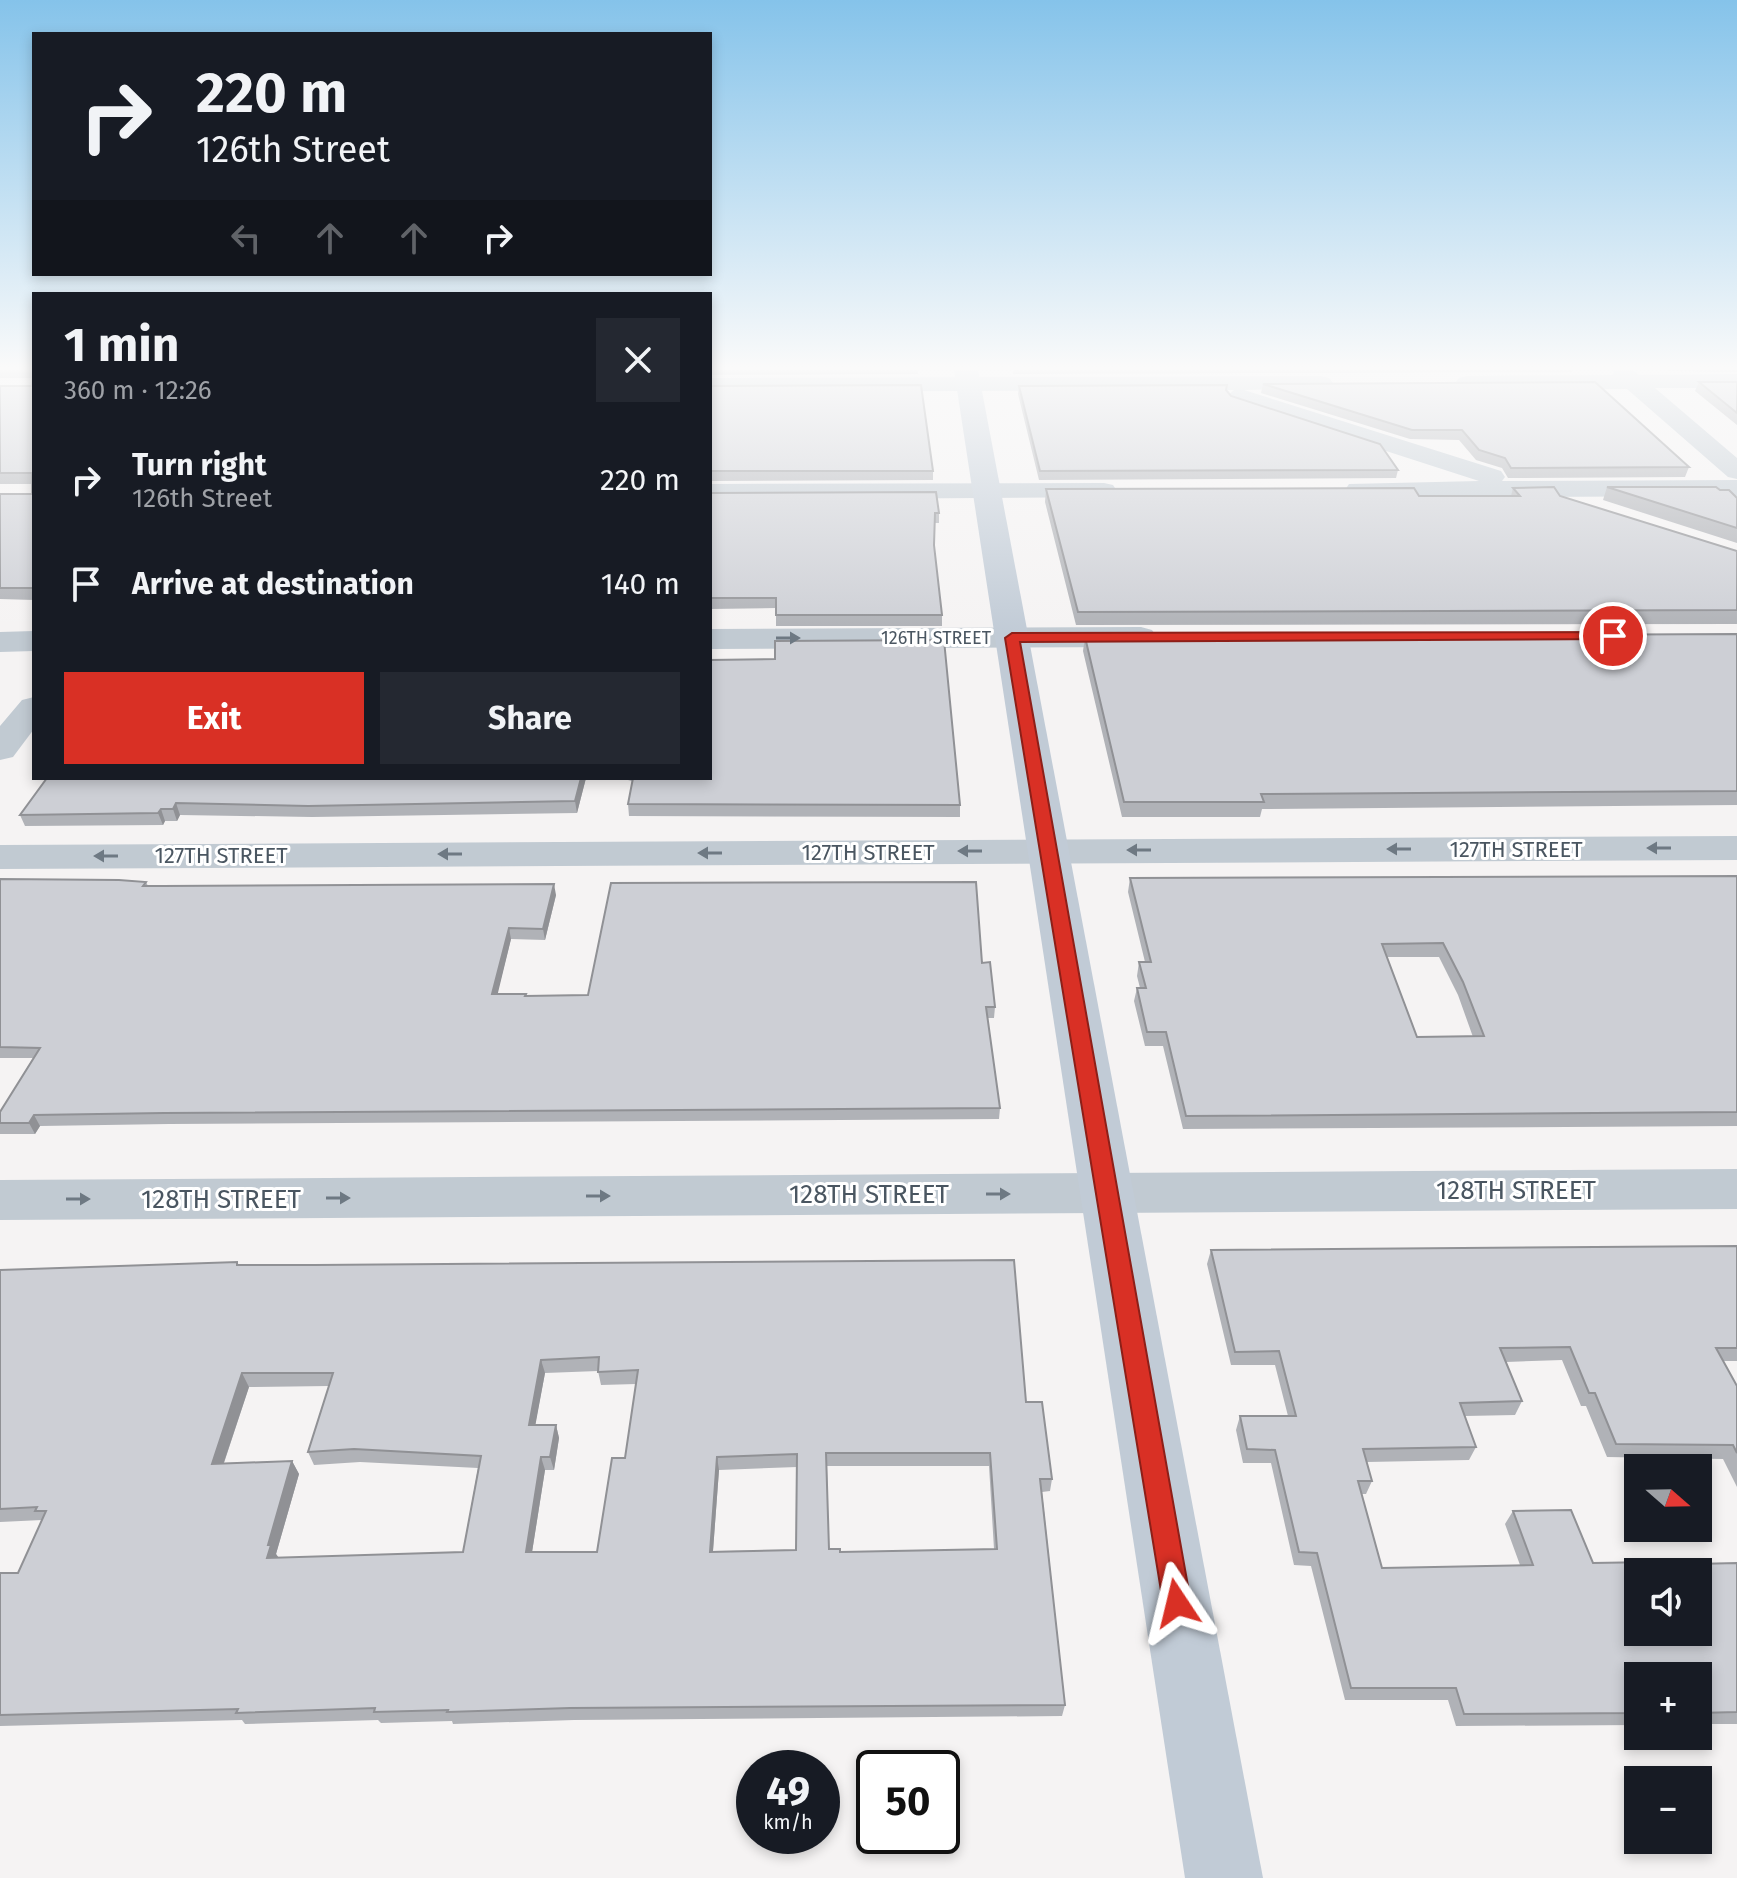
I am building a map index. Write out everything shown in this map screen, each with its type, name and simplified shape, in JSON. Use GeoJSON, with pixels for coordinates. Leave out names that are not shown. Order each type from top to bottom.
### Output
{"type":"FeatureCollection","features":[{"type":"Feature","properties":{"kind":"main road"},"geometry":{"type":"LineString","coordinates":[[981,458],[1224,1878]]}},
{"type":"Feature","properties":{"kind":"street"},"geometry":{"type":"LineString","coordinates":[[1433,458],[1605,513]]}},
{"type":"Feature","properties":{"kind":"street"},"geometry":{"type":"LineString","coordinates":[[1721,458],[1737,471]]}},
{"type":"Feature","properties":{"kind":"street"},"geometry":{"type":"LineString","coordinates":[[1339,490],[1737,488]]}},
{"type":"Feature","properties":{"kind":"street"},"geometry":{"type":"LineString","coordinates":[[712,492],[1133,490]]}},
{"type":"Feature","properties":{"kind":"street","name":"126TH STREET"},"geometry":{"type":"LineString","coordinates":[[712,639],[1164,637]]}},
{"type":"Feature","properties":{"kind":"street"},"geometry":{"type":"LineString","coordinates":[[0,642],[32,641]]}},
{"type":"Feature","properties":{"kind":"street"},"geometry":{"type":"LineString","coordinates":[[0,749],[32,709]]}},
{"type":"Feature","properties":{"kind":"street","name":"127TH STREET"},"geometry":{"type":"LineString","coordinates":[[0,857],[1737,848]]}},
{"type":"Feature","properties":{"kind":"street","name":"128TH STREET"},"geometry":{"type":"LineString","coordinates":[[0,1200],[1737,1189]]}},
{"type":"Feature","properties":{"kind":"building"},"geometry":{"type":"Polygon","coordinates":[[[0,458],[32,458],[32,473],[0,473],[0,458]]]}},
{"type":"Feature","properties":{"kind":"building"},"geometry":{"type":"Polygon","coordinates":[[[712,458],[931,458],[933,471],[712,471],[712,458]]]}},
{"type":"Feature","properties":{"kind":"building"},"geometry":{"type":"Polygon","coordinates":[[[1037,458],[1389,458],[1398,470],[1040,471],[1037,458]]]}},
{"type":"Feature","properties":{"kind":"building"},"geometry":{"type":"Polygon","coordinates":[[[1505,458],[1679,458],[1689,467],[1511,468],[1505,458]]]}},
{"type":"Feature","properties":{"kind":"building"},"geometry":{"type":"Polygon","coordinates":[[[1554,487],[1560,496],[1737,551],[1737,610],[1078,612],[1046,489],[1414,488],[1419,496],[1520,496],[1513,488],[1554,487]]]}},
{"type":"Feature","properties":{"kind":"building"},"geometry":{"type":"Polygon","coordinates":[[[1607,487],[1716,487],[1729,490],[1737,498],[1737,528],[1607,487]]]}},
{"type":"Feature","properties":{"kind":"building"},"geometry":{"type":"Polygon","coordinates":[[[936,492],[939,513],[935,513],[934,545],[942,615],[776,615],[776,598],[712,598],[712,493],[936,492]]]}},
{"type":"Feature","properties":{"kind":"building"},"geometry":{"type":"Polygon","coordinates":[[[0,494],[32,494],[32,588],[0,588],[0,494]]]}},
{"type":"Feature","properties":{"kind":"building"},"geometry":{"type":"Polygon","coordinates":[[[1737,634],[1737,791],[1261,794],[1264,802],[1124,802],[1085,637],[1737,634]]]}},
{"type":"Feature","properties":{"kind":"building"},"geometry":{"type":"Polygon","coordinates":[[[944,640],[960,805],[628,804],[633,780],[712,780],[712,660],[775,659],[775,641],[944,640]]]}},
{"type":"Feature","properties":{"kind":"building"},"geometry":{"type":"Polygon","coordinates":[[[46,780],[580,780],[575,801],[308,806],[176,803],[173,809],[161,809],[158,813],[20,815],[46,780]]]}},
{"type":"Feature","properties":{"kind":"building"},"geometry":{"type":"Polygon","coordinates":[[[1737,876],[1737,1112],[1186,1116],[1166,1032],[1147,1032],[1137,988],[1146,988],[1139,962],[1151,962],[1130,878],[1737,876]],[[1443,943],[1382,944],[1417,1037],[1484,1036],[1463,982],[1443,943]]]}},
{"type":"Feature","properties":{"kind":"building"},"geometry":{"type":"Polygon","coordinates":[[[0,879],[146,882],[143,886],[554,884],[543,929],[509,928],[492,994],[525,996],[588,995],[611,883],[976,882],[982,963],[990,962],[995,1007],[986,1007],[1000,1108],[164,1113],[34,1115],[29,1123],[0,1123],[0,1112],[40,1048],[0,1047],[0,879]]]}},
{"type":"Feature","properties":{"kind":"building"},"geometry":{"type":"Polygon","coordinates":[[[1737,1246],[1737,1348],[1716,1348],[1737,1386],[1737,1453],[1733,1445],[1616,1444],[1595,1393],[1589,1393],[1570,1347],[1500,1348],[1522,1401],[1460,1403],[1476,1447],[1363,1449],[1372,1481],[1358,1481],[1382,1568],[1533,1565],[1513,1511],[1571,1510],[1593,1563],[1624,1562],[1624,1646],[1712,1646],[1712,1564],[1737,1563],[1737,1712],[1712,1713],[1712,1662],[1624,1662],[1624,1713],[1464,1714],[1456,1688],[1351,1688],[1317,1553],[1299,1552],[1275,1450],[1247,1449],[1240,1416],[1296,1416],[1279,1351],[1235,1352],[1211,1250],[1737,1246]]]}},
{"type":"Feature","properties":{"kind":"building"},"geometry":{"type":"Polygon","coordinates":[[[1014,1260],[1026,1402],[1042,1402],[1052,1479],[1040,1479],[1065,1705],[570,1708],[447,1712],[374,1712],[375,1708],[236,1713],[238,1709],[0,1715],[0,1573],[18,1573],[46,1511],[35,1511],[37,1507],[0,1509],[0,1270],[237,1262],[237,1265],[1014,1260]],[[599,1357],[541,1360],[529,1425],[556,1425],[550,1457],[541,1457],[526,1552],[597,1552],[612,1458],[625,1458],[638,1370],[598,1372],[599,1357]],[[242,1373],[212,1464],[292,1461],[267,1558],[463,1552],[481,1456],[354,1449],[308,1452],[333,1373],[242,1373]],[[826,1453],[829,1549],[840,1549],[840,1552],[997,1549],[990,1453],[826,1453]],[[797,1454],[717,1457],[710,1552],[796,1550],[797,1454]]]}},
{"type":"Feature","properties":{"kind":"route"},"geometry":{"type":"LineString","coordinates":[[1177,1603],[1012,638],[1613,636]]}}]}
